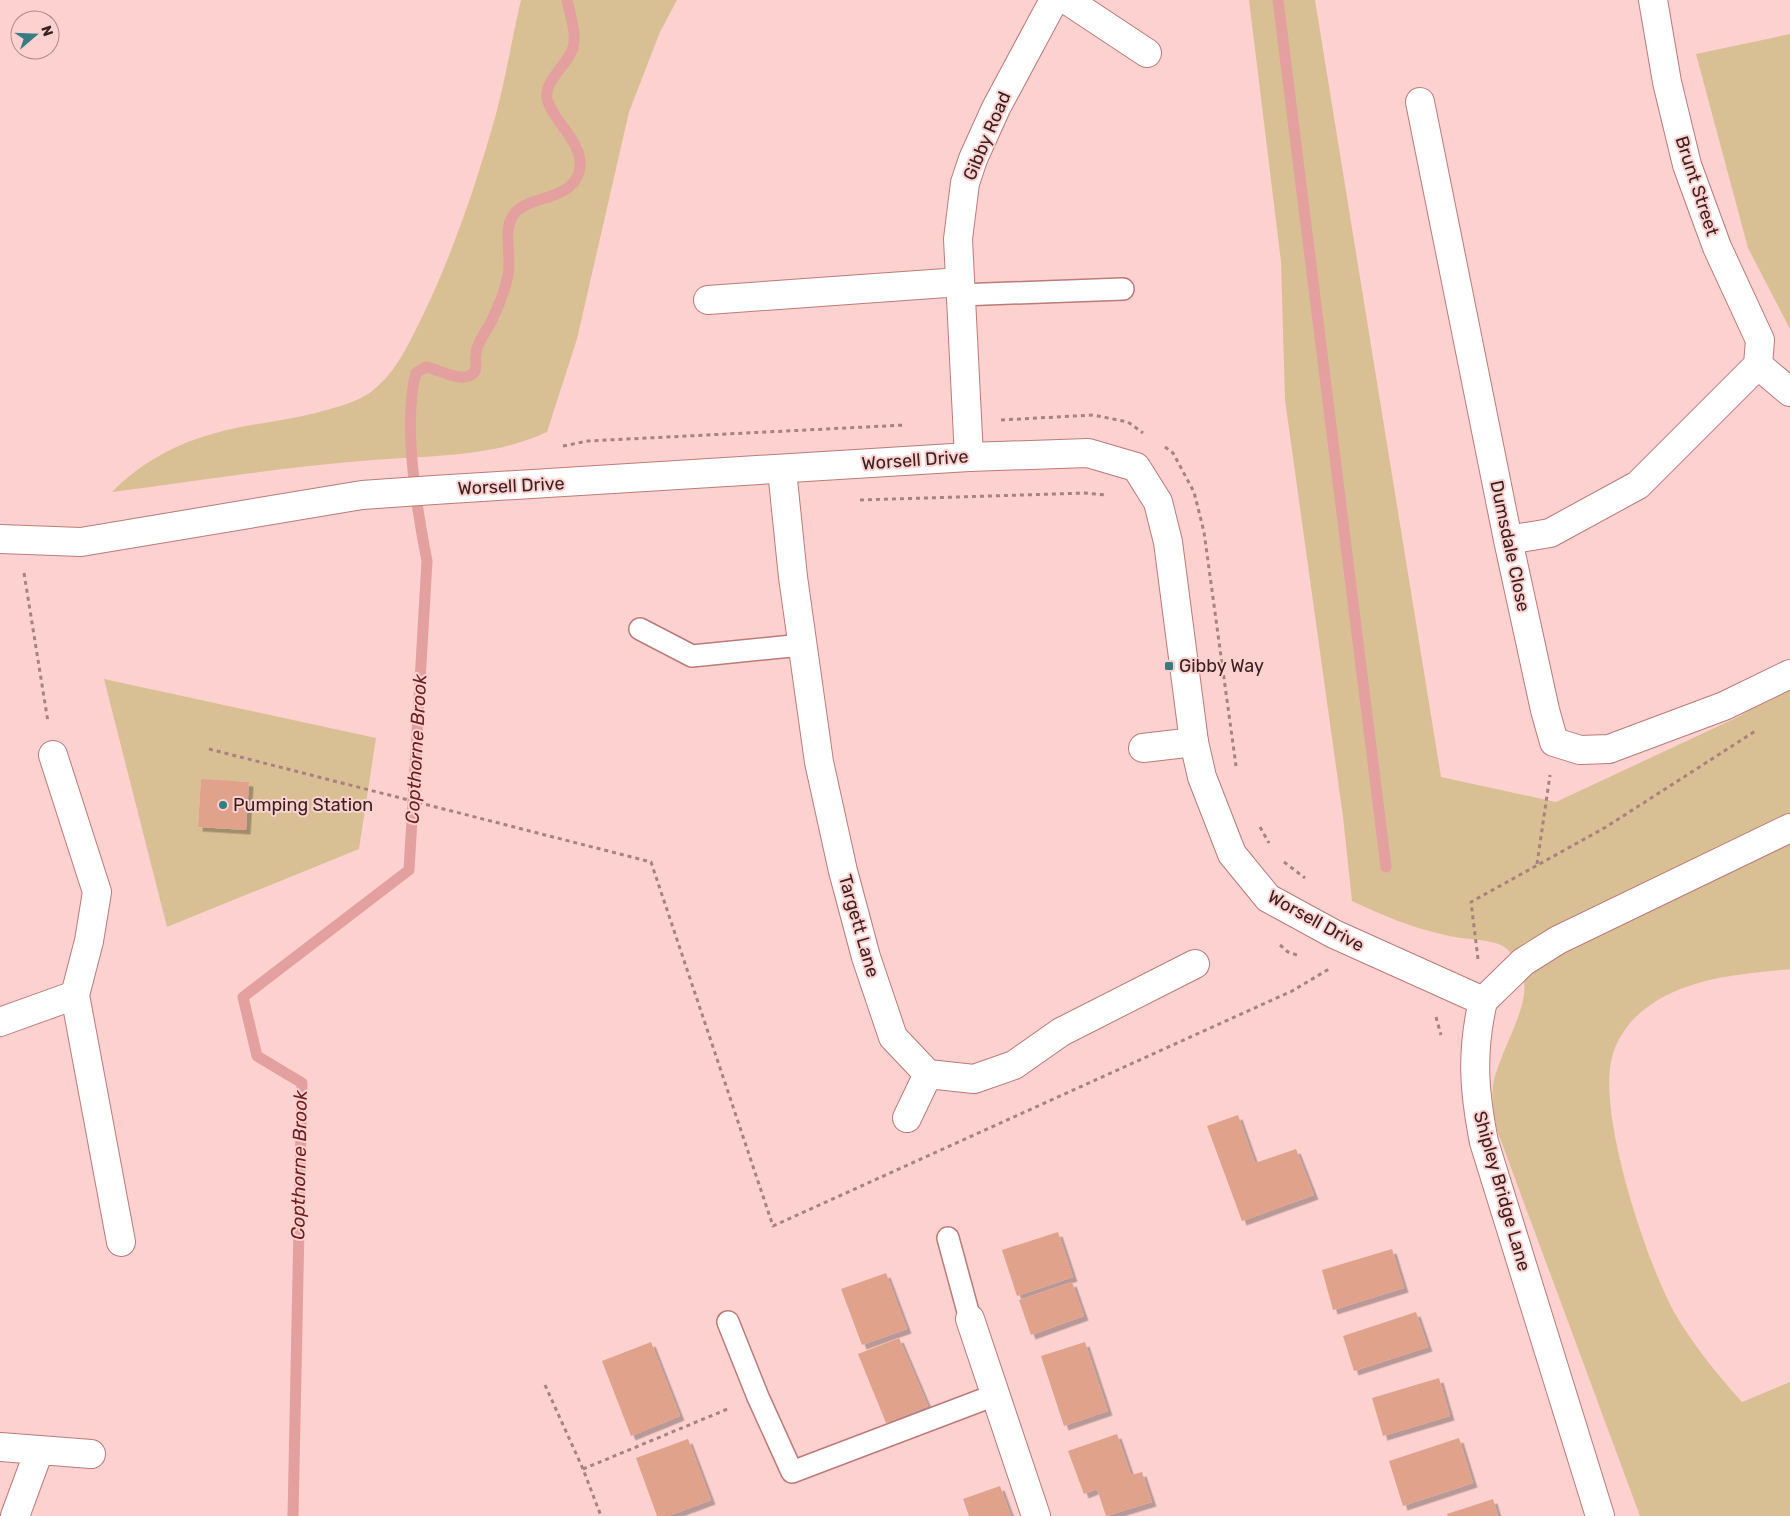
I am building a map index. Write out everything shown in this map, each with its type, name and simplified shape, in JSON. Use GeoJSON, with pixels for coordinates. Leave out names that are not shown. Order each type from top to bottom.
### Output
{"type":"FeatureCollection","features":[{"type":"Feature","properties":{"kind":"street","name":"Gibby Road"},"geometry":{"type":"LineString","coordinates":[[969,457],[958,239],[960,211],[973,159],[996,108],[1054,0]]}},
{"type":"Feature","properties":{"kind":"street"},"geometry":{"type":"LineString","coordinates":[[1067,0],[1147,53]]}},
{"type":"Feature","properties":{"kind":"street","name":"Brunt Street"},"geometry":{"type":"LineString","coordinates":[[1653,0],[1667,82],[1688,165],[1717,248],[1760,340],[1758,365]]}},
{"type":"Feature","properties":{"kind":"street","name":"Dumsdale Close"},"geometry":{"type":"LineString","coordinates":[[1420,102],[1508,540],[1545,710],[1554,742]]}},
{"type":"Feature","properties":{"kind":"street"},"geometry":{"type":"LineString","coordinates":[[708,300],[960,289]]}},
{"type":"Feature","properties":{"kind":"street"},"geometry":{"type":"LineString","coordinates":[[1508,540],[1550,533],[1638,484],[1758,365],[1790,392]]}},
{"type":"Feature","properties":{"kind":"street","name":"Worsell Drive"},"geometry":{"type":"LineString","coordinates":[[0,539],[81,542],[362,494],[490,488],[969,457],[1088,453],[1136,467],[1158,502],[1168,542],[1194,742],[1202,777],[1232,854],[1268,898],[1359,946],[1483,1001]]}},
{"type":"Feature","properties":{"kind":"street","name":"Targett Lane"},"geometry":{"type":"LineString","coordinates":[[782,470],[784,502],[818,762],[843,871],[866,957],[893,1037],[928,1074]]}},
{"type":"Feature","properties":{"kind":"street"},"geometry":{"type":"LineString","coordinates":[[1554,742],[1580,750],[1610,748],[1724,706],[1790,674]]}},
{"type":"Feature","properties":{"kind":"street"},"geometry":{"type":"LineString","coordinates":[[1143,748],[1194,742]]}},
{"type":"Feature","properties":{"kind":"street"},"geometry":{"type":"LineString","coordinates":[[53,755],[97,892],[89,941],[75,995],[121,1242]]}},
{"type":"Feature","properties":{"kind":"street"},"geometry":{"type":"LineString","coordinates":[[1483,1001],[1523,962],[1558,940],[1790,828]]}},
{"type":"Feature","properties":{"kind":"street"},"geometry":{"type":"LineString","coordinates":[[907,1118],[928,1074],[974,1079],[1014,1064],[1061,1032],[1195,964]]}},
{"type":"Feature","properties":{"kind":"street"},"geometry":{"type":"LineString","coordinates":[[0,1022],[75,995]]}},
{"type":"Feature","properties":{"kind":"street","name":"Shipley Bridge Lane"},"geometry":{"type":"LineString","coordinates":[[1483,1001],[1475,1034],[1474,1087],[1484,1142],[1600,1516]]}},
{"type":"Feature","properties":{"kind":"street"},"geometry":{"type":"LineString","coordinates":[[970,1319],[1036,1516]]}},
{"type":"Feature","properties":{"kind":"street"},"geometry":{"type":"LineString","coordinates":[[0,1447],[91,1454]]}},
{"type":"Feature","properties":{"kind":"street"},"geometry":{"type":"LineString","coordinates":[[15,1516],[39,1451]]}},
{"type":"Feature","properties":{"kind":"lane"},"geometry":{"type":"LineString","coordinates":[[960,289],[1123,289]]}},
{"type":"Feature","properties":{"kind":"lane"},"geometry":{"type":"LineString","coordinates":[[640,629],[692,656],[802,645]]}},
{"type":"Feature","properties":{"kind":"lane"},"geometry":{"type":"LineString","coordinates":[[948,1238],[970,1319]]}},
{"type":"Feature","properties":{"kind":"lane"},"geometry":{"type":"LineString","coordinates":[[728,1322],[758,1397],[792,1472],[995,1395]]}},
{"type":"Feature","properties":{"kind":"path"},"geometry":{"type":"LineString","coordinates":[[966,422],[1093,415],[1128,422],[1150,437]]}},
{"type":"Feature","properties":{"kind":"path"},"geometry":{"type":"LineString","coordinates":[[561,447],[588,441],[907,425]]}},
{"type":"Feature","properties":{"kind":"path"},"geometry":{"type":"LineString","coordinates":[[1158,442],[1172,453],[1194,492],[1204,532],[1238,775]]}},
{"type":"Feature","properties":{"kind":"path"},"geometry":{"type":"LineString","coordinates":[[851,500],[1084,493],[1110,495]]}},
{"type":"Feature","properties":{"kind":"path"},"geometry":{"type":"LineString","coordinates":[[22,565],[53,755]]}},
{"type":"Feature","properties":{"kind":"path"},"geometry":{"type":"LineString","coordinates":[[1483,1001],[1471,902],[1606,827],[1758,729]]}},
{"type":"Feature","properties":{"kind":"path"},"geometry":{"type":"LineString","coordinates":[[1538,864],[1554,742]]}},
{"type":"Feature","properties":{"kind":"path"},"geometry":{"type":"LineString","coordinates":[[208,749],[410,802]]}},
{"type":"Feature","properties":{"kind":"path"},"geometry":{"type":"LineString","coordinates":[[1255,819],[1273,849]]}},
{"type":"Feature","properties":{"kind":"path"},"geometry":{"type":"LineString","coordinates":[[1277,856],[1308,880]]}},
{"type":"Feature","properties":{"kind":"path"},"geometry":{"type":"LineString","coordinates":[[1274,939],[1288,952],[1306,958]]}},
{"type":"Feature","properties":{"kind":"path"},"geometry":{"type":"LineString","coordinates":[[1324,963],[1333,966]]}},
{"type":"Feature","properties":{"kind":"path"},"geometry":{"type":"LineString","coordinates":[[1429,1012],[1437,1018],[1442,1036]]}},
{"type":"Feature","properties":{"kind":"path"},"geometry":{"type":"LineString","coordinates":[[545,1385],[583,1469],[601,1516]]}},
{"type":"Feature","properties":{"kind":"path"},"geometry":{"type":"LineString","coordinates":[[583,1469],[758,1397]]}},
{"type":"Feature","properties":{"kind":"shaded area"},"geometry":{"type":"Polygon","coordinates":[[[521,0],[677,0],[660,32],[629,112],[577,339],[547,432],[525,441],[479,451],[299,467],[112,492],[147,463],[187,442],[229,430],[310,414],[349,403],[372,391],[389,375],[424,313],[464,215],[496,114],[521,0]]]}},
{"type":"Feature","properties":{"kind":"shaded area"},"geometry":{"type":"Polygon","coordinates":[[[1249,0],[1315,0],[1441,777],[1556,802],[1740,716],[1790,682],[1790,969],[1750,973],[1711,980],[1674,992],[1657,1001],[1635,1017],[1619,1039],[1612,1057],[1609,1082],[1611,1114],[1618,1149],[1638,1223],[1650,1258],[1681,1324],[1706,1359],[1742,1402],[1790,1382],[1790,1516],[1640,1516],[1497,1130],[1492,1091],[1493,1085],[1522,1006],[1524,994],[1524,983],[1513,956],[1501,945],[1487,941],[1452,937],[1421,929],[1352,901],[1343,817],[1285,400],[1281,262],[1249,0]]]}},
{"type":"Feature","properties":{"kind":"shaded area"},"geometry":{"type":"Polygon","coordinates":[[[1790,34],[1790,329],[1748,248],[1696,54],[1790,34]]]}},
{"type":"Feature","properties":{"kind":"shaded area"},"geometry":{"type":"Polygon","coordinates":[[[104,679],[376,738],[359,849],[167,927],[104,679]],[[201,780],[198,827],[246,830],[249,782],[201,780]]]}},
{"type":"Feature","properties":{"kind":"building","name":"Pumping Station"},"geometry":{"type":"Polygon","coordinates":[[[201,779],[249,782],[246,830],[198,827],[201,779]]]}},
{"type":"Feature","properties":{"kind":"building"},"geometry":{"type":"Polygon","coordinates":[[[1238,1115],[1255,1163],[1296,1149],[1314,1195],[1242,1221],[1207,1126],[1238,1115]]]}},
{"type":"Feature","properties":{"kind":"building"},"geometry":{"type":"Polygon","coordinates":[[[1058,1232],[1073,1277],[1017,1296],[1002,1250],[1058,1232]]]}},
{"type":"Feature","properties":{"kind":"building"},"geometry":{"type":"Polygon","coordinates":[[[1392,1249],[1404,1288],[1333,1310],[1322,1270],[1392,1249]]]}},
{"type":"Feature","properties":{"kind":"building"},"geometry":{"type":"Polygon","coordinates":[[[886,1273],[907,1329],[862,1345],[841,1289],[886,1273]]]}},
{"type":"Feature","properties":{"kind":"building"},"geometry":{"type":"Polygon","coordinates":[[[1072,1282],[1084,1316],[1031,1335],[1019,1300],[1072,1282]]]}},
{"type":"Feature","properties":{"kind":"building"},"geometry":{"type":"Polygon","coordinates":[[[1416,1312],[1428,1347],[1354,1371],[1343,1336],[1416,1312]]]}},
{"type":"Feature","properties":{"kind":"building"},"geometry":{"type":"Polygon","coordinates":[[[899,1338],[928,1406],[886,1423],[858,1354],[899,1338]]]}},
{"type":"Feature","properties":{"kind":"building"},"geometry":{"type":"Polygon","coordinates":[[[651,1342],[680,1416],[631,1436],[602,1361],[651,1342]]]}},
{"type":"Feature","properties":{"kind":"building"},"geometry":{"type":"Polygon","coordinates":[[[1085,1342],[1108,1411],[1064,1426],[1041,1356],[1085,1342]]]}},
{"type":"Feature","properties":{"kind":"building"},"geometry":{"type":"Polygon","coordinates":[[[1439,1378],[1450,1416],[1383,1436],[1372,1398],[1439,1378]]]}},
{"type":"Feature","properties":{"kind":"building"},"geometry":{"type":"Polygon","coordinates":[[[1117,1434],[1131,1475],[1142,1472],[1152,1502],[1106,1516],[1097,1489],[1084,1494],[1068,1451],[1117,1434]]]}},
{"type":"Feature","properties":{"kind":"building"},"geometry":{"type":"Polygon","coordinates":[[[1459,1438],[1473,1483],[1403,1506],[1389,1461],[1459,1438]]]}},
{"type":"Feature","properties":{"kind":"building"},"geometry":{"type":"Polygon","coordinates":[[[688,1439],[711,1500],[668,1516],[657,1516],[636,1458],[688,1439]]]}},
{"type":"Feature","properties":{"kind":"building"},"geometry":{"type":"Polygon","coordinates":[[[1000,1486],[1011,1516],[969,1516],[963,1499],[1000,1486]]]}},
{"type":"Feature","properties":{"kind":"building"},"geometry":{"type":"Polygon","coordinates":[[[1493,1499],[1498,1516],[1448,1516],[1447,1514],[1493,1499]]]}},
{"type":"Feature","properties":{"kind":"waterway","name":"Copthorne Brook"},"geometry":{"type":"LineString","coordinates":[[293,1516],[302,1083],[257,1056],[243,997],[409,870],[427,561],[415,492],[410,416],[412,393],[416,373],[426,367],[459,377],[469,376],[474,372],[476,369],[478,345],[496,311],[508,276],[508,231],[512,217],[518,210],[527,205],[567,189],[574,182],[579,172],[578,152],[555,116],[547,98],[549,85],[573,48],[574,30],[567,0]]}},
{"type":"Feature","properties":{"kind":"waterway"},"geometry":{"type":"LineString","coordinates":[[1278,0],[1386,867]]}},
{"type":"Feature","properties":{"kind":"place","name":"Gibby Way"},"geometry":{"type":"Point","coordinates":[1169,666]}},
{"type":"Feature","properties":{"kind":"place","name":"Pumping Station"},"geometry":{"type":"Point","coordinates":[223,805]}}]}
